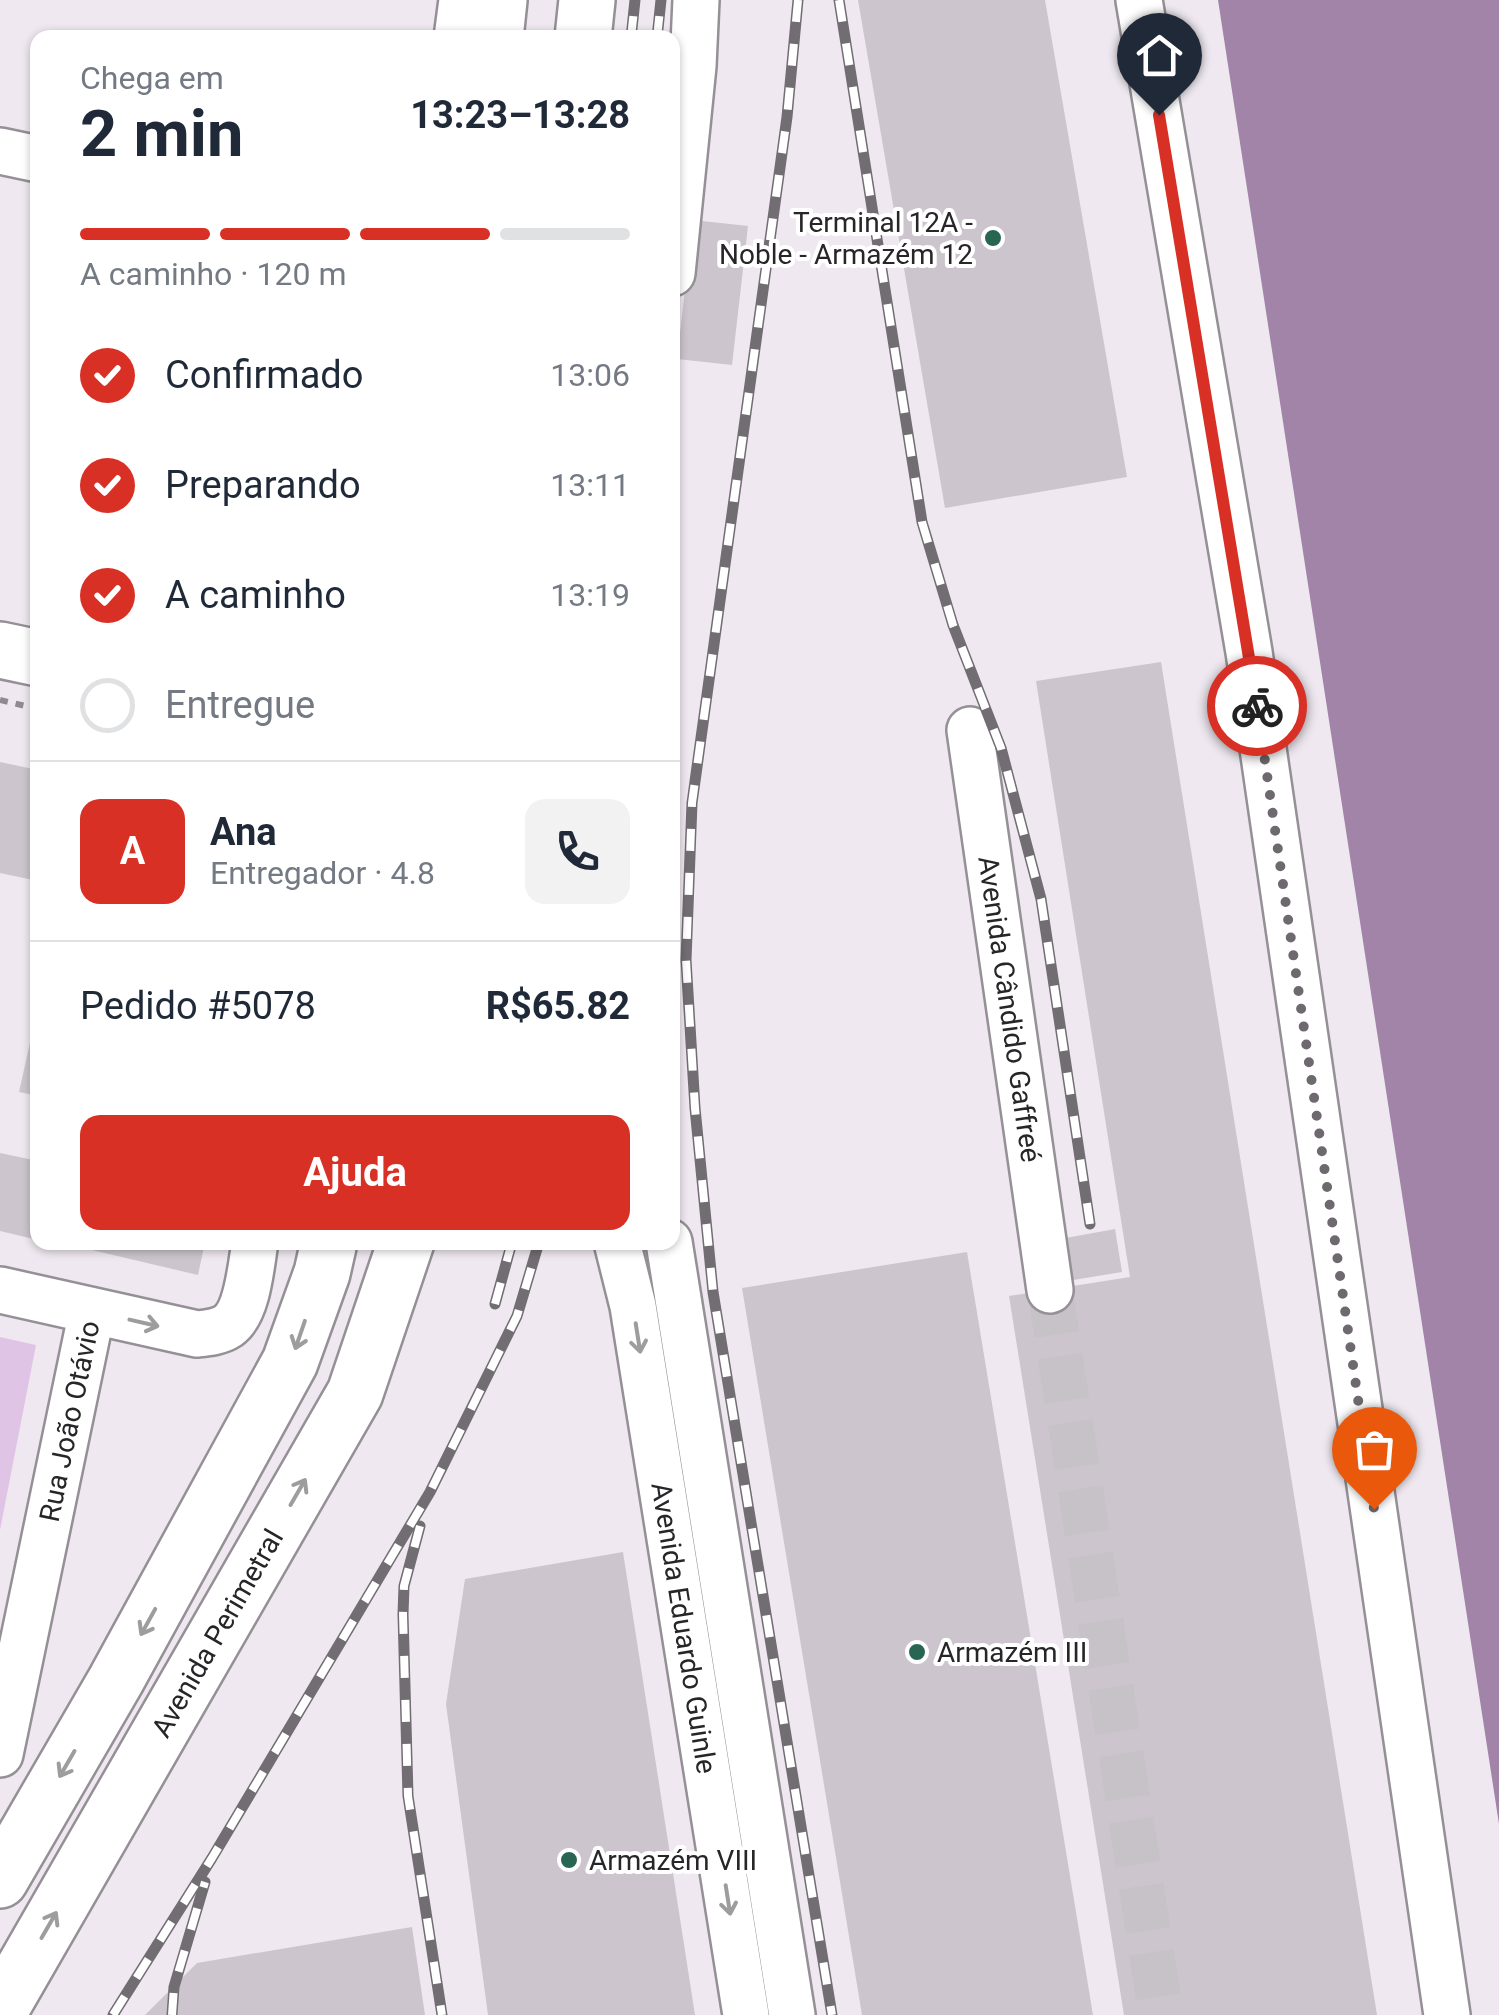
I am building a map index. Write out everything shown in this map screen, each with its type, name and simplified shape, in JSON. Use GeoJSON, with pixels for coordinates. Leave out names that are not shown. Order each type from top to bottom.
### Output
{"type":"FeatureCollection","features":[{"type":"Feature","properties":{"kind":"main road"},"geometry":{"type":"LineString","coordinates":[[496,30],[499,0]]}},
{"type":"Feature","properties":{"kind":"main road"},"geometry":{"type":"LineString","coordinates":[[584,30],[587,0]]}},
{"type":"Feature","properties":{"kind":"main road"},"geometry":{"type":"LineString","coordinates":[[0,650],[30,656]]}},
{"type":"Feature","properties":{"kind":"main road"},"geometry":{"type":"LineString","coordinates":[[0,1880],[116,1680],[290,1362],[328,1250]]}},
{"type":"Feature","properties":{"kind":"main road","name":"Avenida Perimetral"},"geometry":{"type":"LineString","coordinates":[[0,2010],[355,1394],[403,1250]]}},
{"type":"Feature","properties":{"kind":"street"},"geometry":{"type":"LineString","coordinates":[[458,30],[462,0]]}},
{"type":"Feature","properties":{"kind":"street"},"geometry":{"type":"LineString","coordinates":[[680,195],[696,0]]}},
{"type":"Feature","properties":{"kind":"street"},"geometry":{"type":"LineString","coordinates":[[1139,0],[1250,652],[1446,2015]]}},
{"type":"Feature","properties":{"kind":"street"},"geometry":{"type":"LineString","coordinates":[[0,152],[30,158]]}},
{"type":"Feature","properties":{"kind":"street","name":"Avenida Cândido Gaffreé"},"geometry":{"type":"LineString","coordinates":[[970,730],[1050,1290]]}},
{"type":"Feature","properties":{"kind":"street","name":"Rua João Otávio"},"geometry":{"type":"LineString","coordinates":[[0,1754],[92,1310],[196,1334],[213,1332],[229,1325],[239,1312],[253,1250]]}},
{"type":"Feature","properties":{"kind":"street","name":"Avenida Eduardo Guinle"},"geometry":{"type":"LineString","coordinates":[[619,1250],[633,1306],[746,2015]]}},
{"type":"Feature","properties":{"kind":"street"},"geometry":{"type":"LineString","coordinates":[[670,1250],[792,2015]]}},
{"type":"Feature","properties":{"kind":"street"},"geometry":{"type":"LineString","coordinates":[[0,1290],[92,1310]]}},
{"type":"Feature","properties":{"kind":"path"},"geometry":{"type":"LineString","coordinates":[[0,700],[30,707]]}},
{"type":"Feature","properties":{"kind":"shaded area"},"geometry":{"type":"Polygon","coordinates":[[[1218,0],[1499,0],[1499,1824],[1218,0]]]}},
{"type":"Feature","properties":{"kind":"shaded area"},"geometry":{"type":"Polygon","coordinates":[[[0,1337],[36,1345],[0,1530],[0,1337]]]}},
{"type":"Feature","properties":{"kind":"building","name":"Terminal 12A - Noble - Armazém 12"},"geometry":{"type":"Polygon","coordinates":[[[858,0],[1045,0],[1127,477],[945,508],[858,0]]]}},
{"type":"Feature","properties":{"kind":"building"},"geometry":{"type":"Polygon","coordinates":[[[693,220],[748,226],[732,365],[680,359],[693,220]]]}},
{"type":"Feature","properties":{"kind":"building"},"geometry":{"type":"Polygon","coordinates":[[[1161,662],[1377,2015],[1124,2015],[1009,1296],[1130,1277],[1036,681],[1161,662]]]}},
{"type":"Feature","properties":{"kind":"building"},"geometry":{"type":"Polygon","coordinates":[[[0,762],[30,768],[30,879],[0,873],[0,762]]]}},
{"type":"Feature","properties":{"kind":"building"},"geometry":{"type":"Polygon","coordinates":[[[30,1043],[30,1094],[19,1092],[30,1043]]]}},
{"type":"Feature","properties":{"kind":"building"},"geometry":{"type":"Polygon","coordinates":[[[0,1153],[30,1159],[30,1238],[0,1231],[0,1153]]]}},
{"type":"Feature","properties":{"kind":"building"},"geometry":{"type":"Polygon","coordinates":[[[1115,1229],[1122,1272],[1055,1283],[1049,1241],[1115,1229]]]}},
{"type":"Feature","properties":{"kind":"building"},"geometry":{"type":"Polygon","coordinates":[[[92,1250],[203,1250],[198,1275],[92,1250]]]}},
{"type":"Feature","properties":{"kind":"building","name":"Armazém III"},"geometry":{"type":"Polygon","coordinates":[[[967,1252],[1093,2015],[862,2015],[742,1288],[967,1252]]]}},
{"type":"Feature","properties":{"kind":"building","name":"Armazém VIII"},"geometry":{"type":"Polygon","coordinates":[[[623,1552],[695,2015],[488,2015],[446,1704],[465,1579],[623,1552]]]}},
{"type":"Feature","properties":{"kind":"building"},"geometry":{"type":"Polygon","coordinates":[[[412,1927],[425,2015],[145,2015],[197,1963],[412,1927]]]}},
{"type":"Feature","properties":{"kind":"tunnel"},"geometry":{"type":"LineString","coordinates":[[1050,1290],[1161,2015]]}},
{"type":"Feature","properties":{"kind":"railway"},"geometry":{"type":"LineString","coordinates":[[632,30],[635,0]]}},
{"type":"Feature","properties":{"kind":"railway"},"geometry":{"type":"LineString","coordinates":[[658,30],[661,0]]}},
{"type":"Feature","properties":{"kind":"railway"},"geometry":{"type":"LineString","coordinates":[[798,0],[787,117],[692,803],[686,960],[695,1108],[713,1292],[832,2015]]}},
{"type":"Feature","properties":{"kind":"railway"},"geometry":{"type":"LineString","coordinates":[[839,0],[922,522],[953,625],[1001,748],[1041,899],[1090,1224]]}},
{"type":"Feature","properties":{"kind":"railway"},"geometry":{"type":"LineString","coordinates":[[495,1304],[510,1250]]}},
{"type":"Feature","properties":{"kind":"railway"},"geometry":{"type":"LineString","coordinates":[[113,2015],[212,1858],[430,1492],[517,1316],[537,1250]]}},
{"type":"Feature","properties":{"kind":"railway"},"geometry":{"type":"LineString","coordinates":[[420,1526],[404,1586],[408,1796],[442,2015]]}},
{"type":"Feature","properties":{"kind":"railway"},"geometry":{"type":"LineString","coordinates":[[172,2015],[174,1987],[205,1882]]}},
{"type":"Feature","properties":{"kind":"way so far"},"geometry":{"type":"LineString","coordinates":[[1257,706],[1374,1509]]}},
{"type":"Feature","properties":{"kind":"place","name":"Terminal 12A - Noble - Armazém 12"},"geometry":{"type":"Point","coordinates":[993,238]}},
{"type":"Feature","properties":{"kind":"place","name":"Armazém III"},"geometry":{"type":"Point","coordinates":[917,1652]}},
{"type":"Feature","properties":{"kind":"place","name":"Armazém VIII"},"geometry":{"type":"Point","coordinates":[569,1860]}},
{"type":"Feature","properties":{"kind":"route"},"geometry":{"type":"LineString","coordinates":[[1159,115],[1257,706]]}}]}
